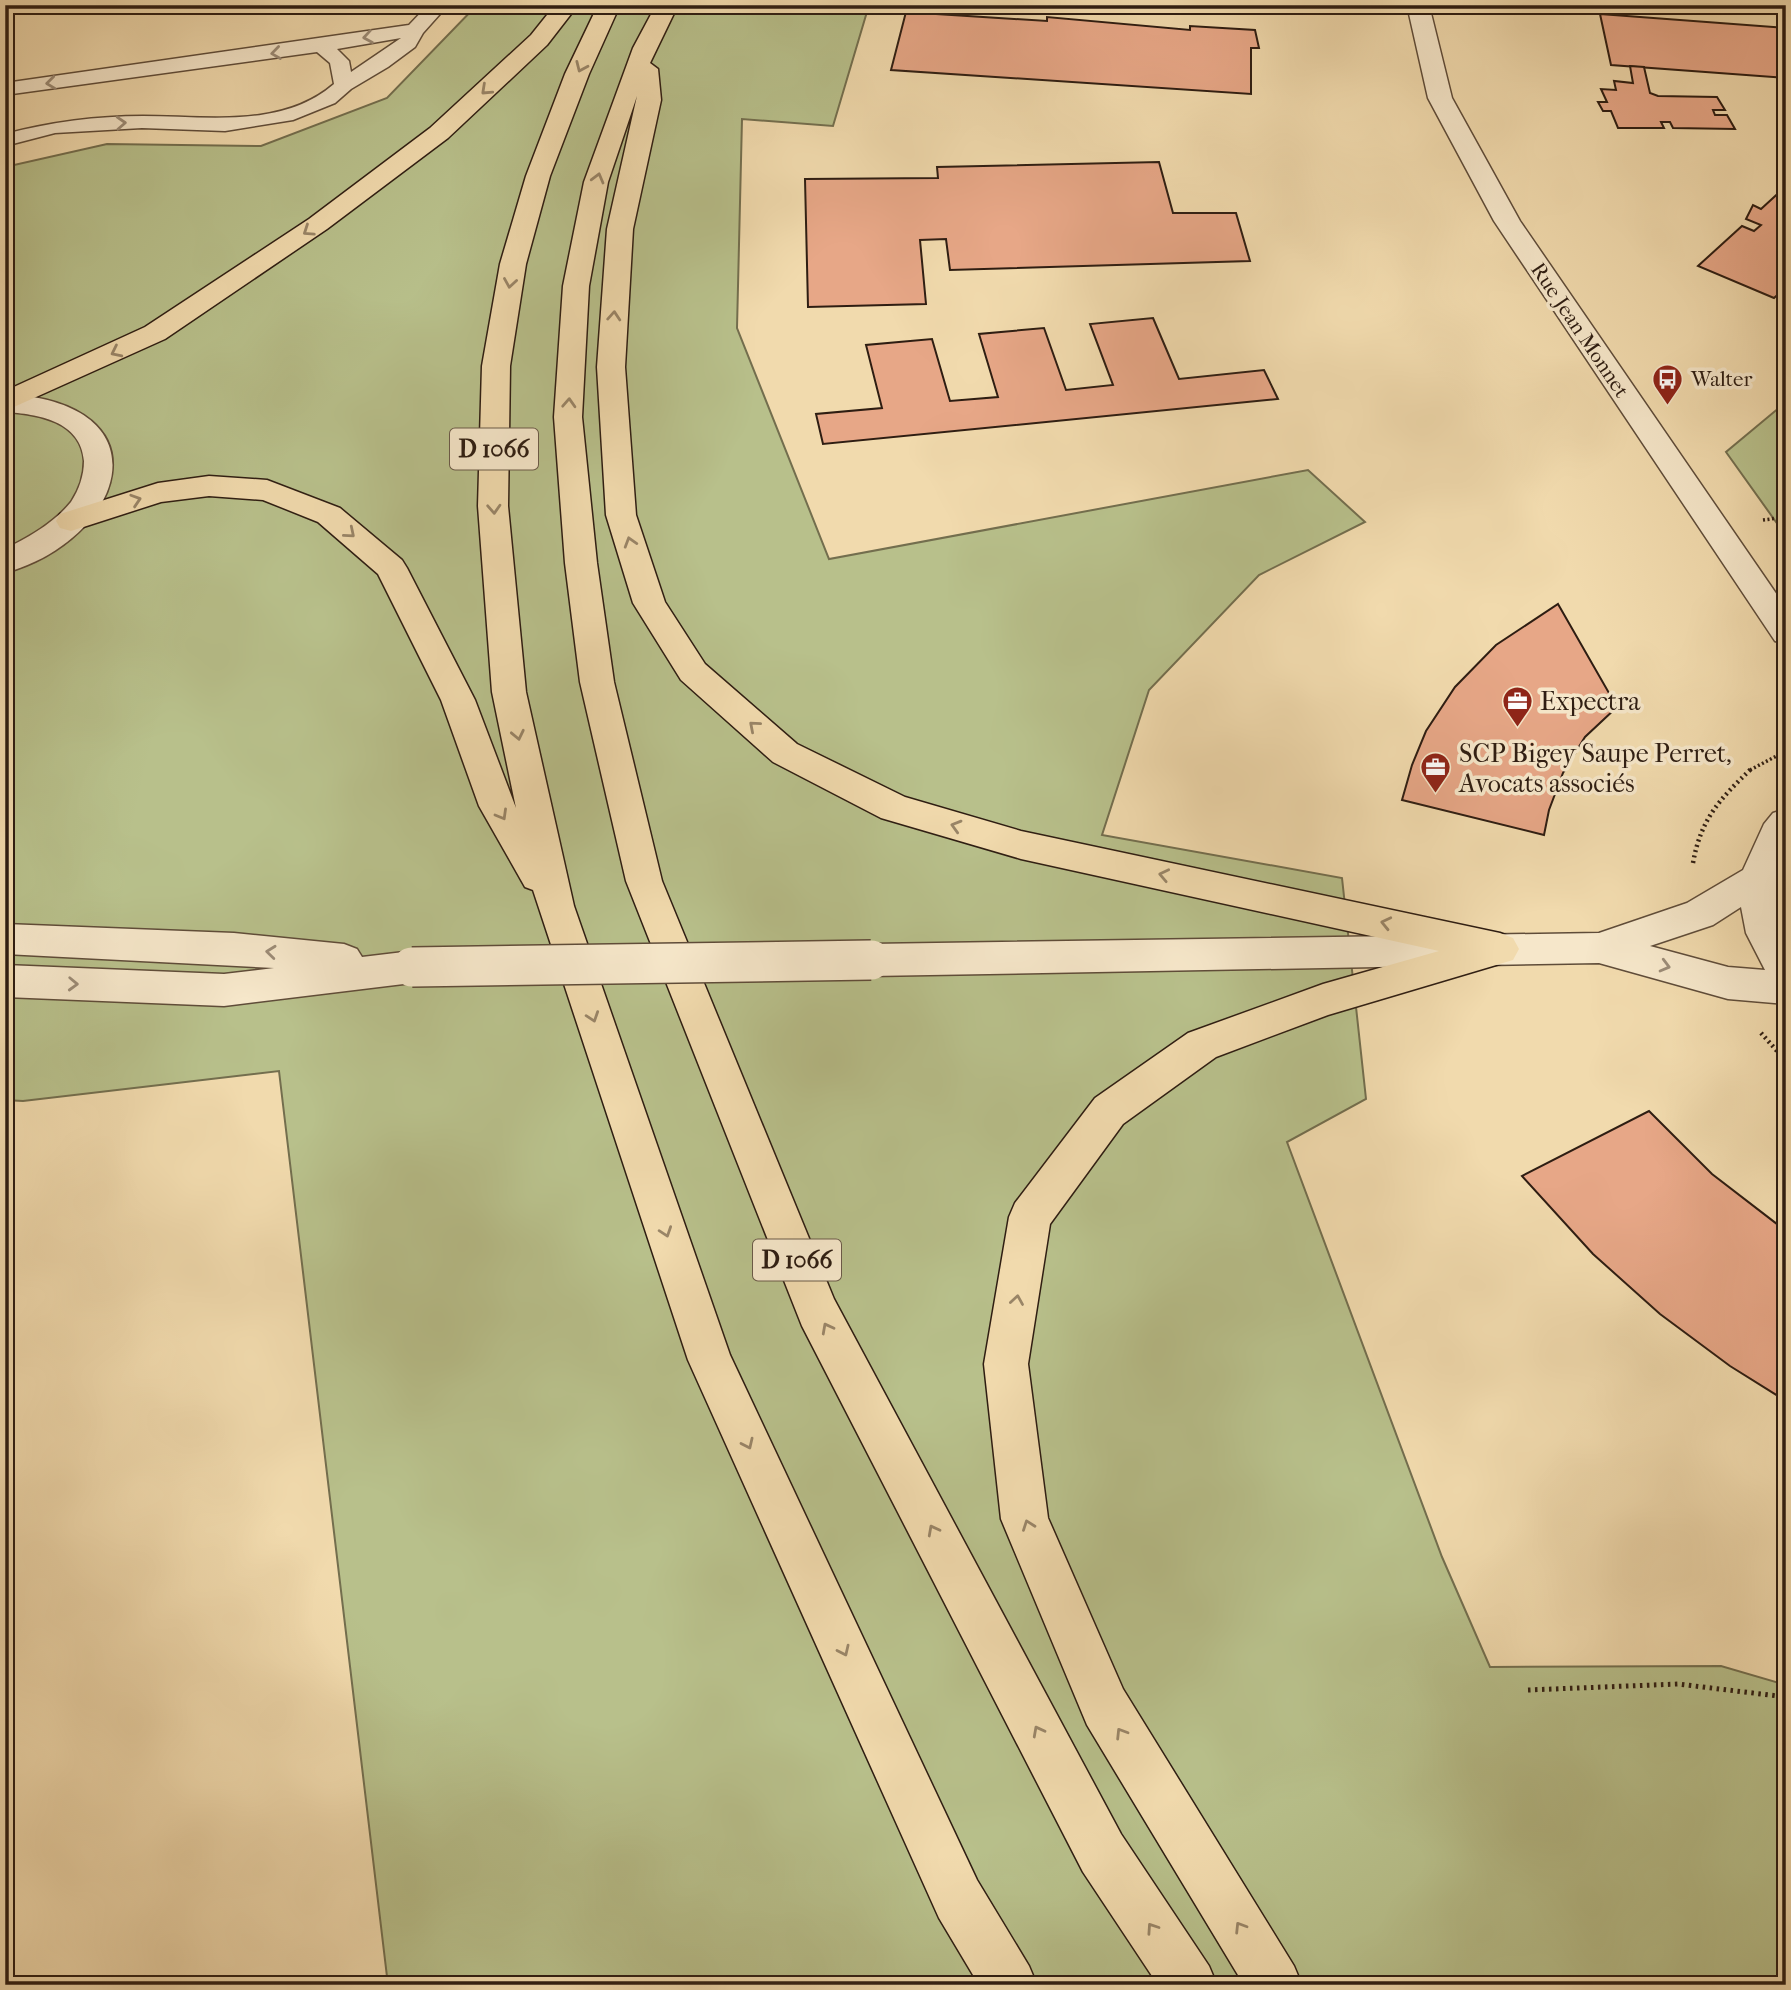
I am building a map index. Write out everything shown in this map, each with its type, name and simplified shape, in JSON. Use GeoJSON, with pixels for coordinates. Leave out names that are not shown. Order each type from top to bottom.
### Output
{"type":"FeatureCollection","features":[{"type":"Feature","properties":{"kind":"highway"},"geometry":{"type":"LineString","coordinates":[[5,403],[155,333],[318,225],[439,133],[539,40],[567,5]]}},
{"type":"Feature","properties":{"kind":"highway","name":"D 1066"},"geometry":{"type":"LineString","coordinates":[[609,5],[578,74],[538,176],[513,264],[496,366],[493,506],[509,692],[555,906],[710,1360],[958,1899],[1010,1985]]}},
{"type":"Feature","properties":{"kind":"highway","name":"D 1066"},"geometry":{"type":"LineString","coordinates":[[667,5],[644,48],[596,182],[576,286],[568,417],[581,563],[597,682],[644,881],[817,1311],[1102,1853],[1190,1985]]}},
{"type":"Feature","properties":{"kind":"highway"},"geometry":{"type":"LineString","coordinates":[[644,48],[649,100],[621,229],[611,367],[621,515],[649,603],[693,672],[785,753],[894,808],[1021,845],[1500,949]]}},
{"type":"Feature","properties":{"kind":"highway"},"geometry":{"type":"LineString","coordinates":[[71,521],[158,493],[209,486],[267,490],[329,515],[391,568],[458,700],[497,806],[555,906]]}},
{"type":"Feature","properties":{"kind":"highway"},"geometry":{"type":"LineString","coordinates":[[1275,1985],[1105,1707],[1025,1519],[1006,1364],[1030,1217],[1109,1111],[1202,1045],[1323,1000],[1500,949]]}},
{"type":"Feature","properties":{"kind":"street","name":"Rue Jean Monnet"},"geometry":{"type":"LineString","coordinates":[[1418,5],[1440,99],[1507,221],[1786,633]]}},
{"type":"Feature","properties":{"kind":"street"},"geometry":{"type":"LineString","coordinates":[[5,403],[28,404],[68,417],[94,439],[100,461],[96,486],[71,521],[52,537],[5,562]]}},
{"type":"Feature","properties":{"kind":"street"},"geometry":{"type":"LineString","coordinates":[[1786,824],[1774,835],[1758,879],[1765,932],[1786,973]]}},
{"type":"Feature","properties":{"kind":"street"},"geometry":{"type":"LineString","coordinates":[[1599,948],[1700,915],[1758,879]]}},
{"type":"Feature","properties":{"kind":"street"},"geometry":{"type":"LineString","coordinates":[[5,939],[234,948],[412,967]]}},
{"type":"Feature","properties":{"kind":"street"},"geometry":{"type":"LineString","coordinates":[[5,981],[224,990],[412,967],[1599,948],[1728,983],[1786,988]]}},
{"type":"Feature","properties":{"kind":"lane"},"geometry":{"type":"LineString","coordinates":[[5,140],[55,127],[142,122],[225,125],[286,116],[328,99],[344,85],[381,64],[408,43],[415,30],[439,5]]}},
{"type":"Feature","properties":{"kind":"lane"},"geometry":{"type":"LineString","coordinates":[[5,89],[321,46],[415,30]]}},
{"type":"Feature","properties":{"kind":"lane"},"geometry":{"type":"LineString","coordinates":[[321,46],[339,61],[344,85]]}},
{"type":"Feature","properties":{"kind":"path"},"geometry":{"type":"LineString","coordinates":[[1528,1690],[1678,1685],[1786,1697]]}},
{"type":"Feature","properties":{"kind":"green space"},"geometry":{"type":"Polygon","coordinates":[[[477,5],[869,5],[833,126],[742,119],[737,328],[829,559],[1308,470],[1365,522],[1259,575],[1149,690],[1102,835],[1342,878],[1366,1099],[1287,1142],[1442,1557],[1490,1667],[1721,1666],[1786,1685],[1786,1985],[388,1985],[279,1071],[23,1101],[5,1100],[5,167],[107,144],[261,146],[387,98],[477,5]]]}},
{"type":"Feature","properties":{"kind":"green space"},"geometry":{"type":"Polygon","coordinates":[[[1786,402],[1786,536],[1726,452],[1786,402]]]}},
{"type":"Feature","properties":{"kind":"building"},"geometry":{"type":"Polygon","coordinates":[[[907,8],[938,10],[937,14],[1047,21],[1047,17],[1190,30],[1190,26],[1255,30],[1259,48],[1251,48],[1251,94],[891,70],[907,8]]]}},
{"type":"Feature","properties":{"kind":"building"},"geometry":{"type":"Polygon","coordinates":[[[1600,14],[1786,28],[1786,78],[1611,65],[1600,14]]]}},
{"type":"Feature","properties":{"kind":"building"},"geometry":{"type":"Polygon","coordinates":[[[1630,66],[1644,67],[1650,93],[1658,96],[1717,97],[1725,110],[1713,110],[1715,115],[1727,115],[1735,129],[1673,128],[1670,122],[1661,122],[1664,128],[1618,128],[1611,111],[1603,111],[1598,102],[1607,102],[1601,89],[1616,90],[1614,81],[1633,83],[1630,66]]]}},
{"type":"Feature","properties":{"kind":"building"},"geometry":{"type":"Polygon","coordinates":[[[1159,162],[1173,213],[1236,213],[1250,261],[950,270],[946,239],[920,240],[926,304],[808,307],[805,179],[938,178],[937,167],[1159,162]]]}},
{"type":"Feature","properties":{"kind":"building"},"geometry":{"type":"Polygon","coordinates":[[[1786,186],[1786,287],[1774,298],[1698,266],[1742,226],[1754,231],[1761,225],[1746,219],[1753,205],[1761,209],[1786,186]]]}},
{"type":"Feature","properties":{"kind":"building"},"geometry":{"type":"Polygon","coordinates":[[[1153,318],[1179,379],[1264,370],[1278,399],[823,444],[816,414],[882,408],[866,345],[932,339],[950,401],[998,397],[979,334],[1044,328],[1066,390],[1113,385],[1090,324],[1153,318]]]}},
{"type":"Feature","properties":{"kind":"building"},"geometry":{"type":"Polygon","coordinates":[[[1558,604],[1617,707],[1585,737],[1563,773],[1549,810],[1544,835],[1402,800],[1426,731],[1455,687],[1496,645],[1558,604]]]}},
{"type":"Feature","properties":{"kind":"building"},"geometry":{"type":"Polygon","coordinates":[[[1649,1111],[1712,1174],[1786,1231],[1786,1401],[1730,1366],[1660,1314],[1593,1254],[1522,1176],[1649,1111]]]}},
{"type":"Feature","properties":{"kind":"place","name":"Walter"},"geometry":{"type":"Point","coordinates":[1668,406]}},
{"type":"Feature","properties":{"kind":"place","name":"Expectra"},"geometry":{"type":"Point","coordinates":[1517,728]}},
{"type":"Feature","properties":{"kind":"place","name":"SCP Bigey Saupe Perret, Avocats associés"},"geometry":{"type":"Point","coordinates":[1436,795]}}]}
